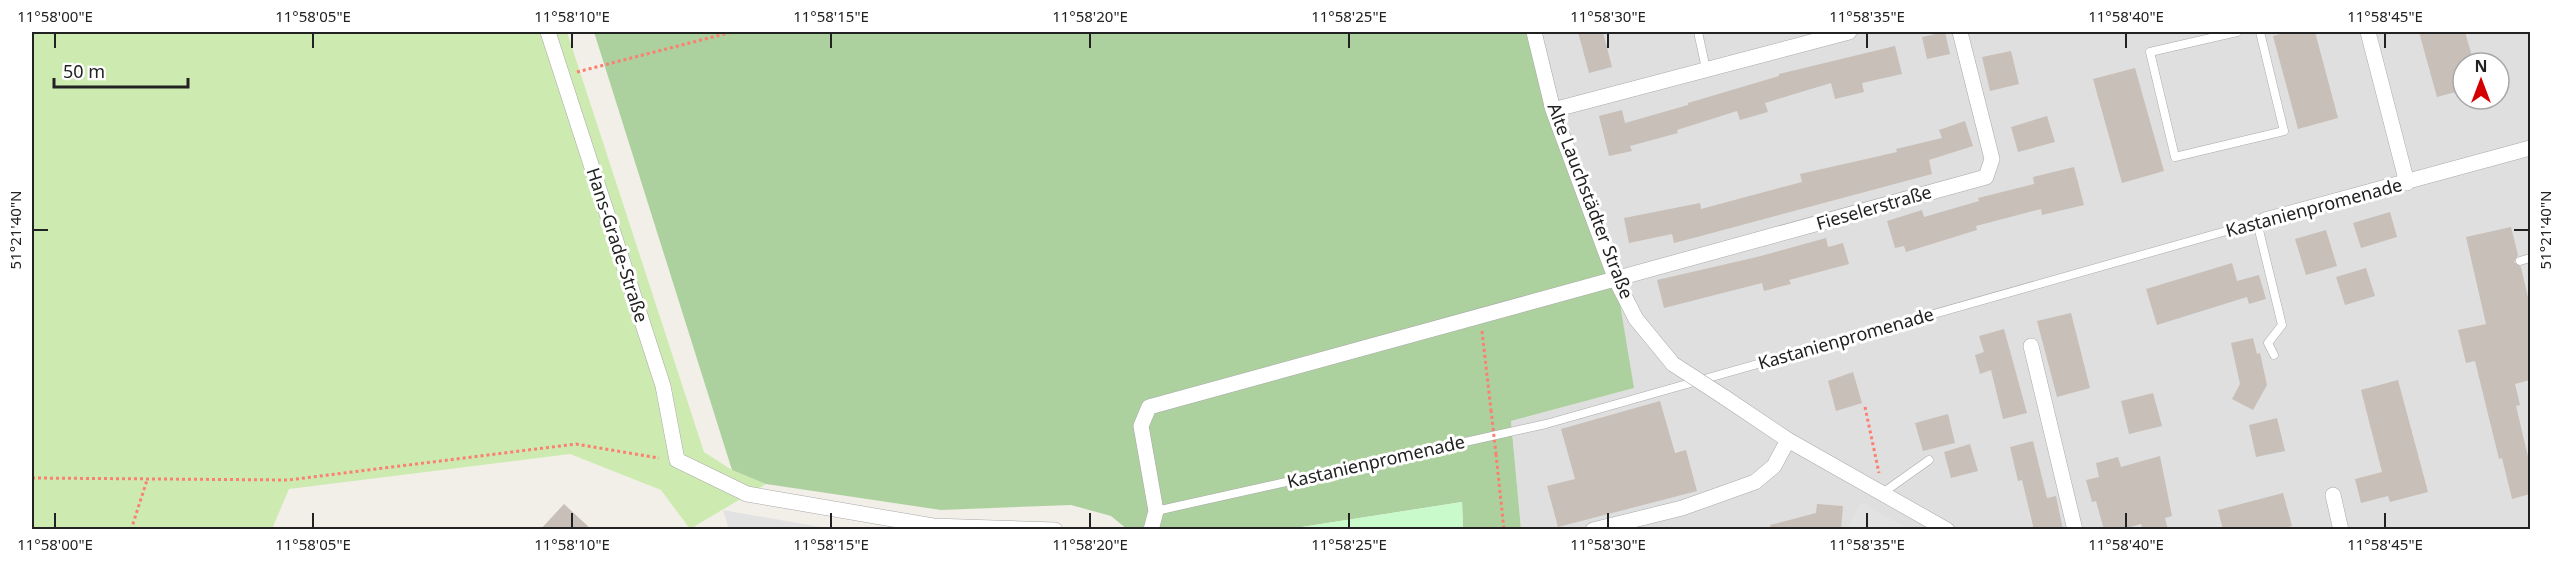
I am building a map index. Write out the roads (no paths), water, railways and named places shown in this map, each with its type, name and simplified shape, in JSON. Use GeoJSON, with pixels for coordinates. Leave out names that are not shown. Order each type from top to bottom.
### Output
{"type":"FeatureCollection","features":[{"type":"Feature","properties":{"kind":"street","name":"Hans-Grade-Straße"},"geometry":{"type":"LineString","coordinates":[[548,32],[663,386],[677,460],[747,494],[933,526],[1055,530]]}},
{"type":"Feature","properties":{"kind":"street","name":"Alte Lauchstädter Straße"},"geometry":{"type":"LineString","coordinates":[[1534,32],[1553,110],[1616,280],[1636,319],[1672,364],[1788,440],[1884,492],[1947,530]]}},
{"type":"Feature","properties":{"kind":"street"},"geometry":{"type":"LineString","coordinates":[[1553,110],[1850,32]]}},
{"type":"Feature","properties":{"kind":"street","name":"Fieselerstraße"},"geometry":{"type":"LineString","coordinates":[[1616,280],[1986,177],[1992,159],[1960,32]]}},
{"type":"Feature","properties":{"kind":"street"},"geometry":{"type":"LineString","coordinates":[[2368,32],[2407,183]]}},
{"type":"Feature","properties":{"kind":"street","name":"Kastanienpromenade"},"geometry":{"type":"LineString","coordinates":[[2261,221],[2407,183],[2530,147]]}},
{"type":"Feature","properties":{"kind":"street"},"geometry":{"type":"LineString","coordinates":[[1151,530],[1156,511],[1141,426],[1149,407],[1616,280]]}},
{"type":"Feature","properties":{"kind":"street"},"geometry":{"type":"LineString","coordinates":[[2031,346],[2075,530]]}},
{"type":"Feature","properties":{"kind":"street"},"geometry":{"type":"LineString","coordinates":[[1593,530],[1682,508],[1755,483],[1774,466],[1788,440]]}},
{"type":"Feature","properties":{"kind":"street"},"geometry":{"type":"LineString","coordinates":[[2333,495],[2341,530]]}},
{"type":"Feature","properties":{"kind":"lane"},"geometry":{"type":"LineString","coordinates":[[1698,32],[1706,69]]}},
{"type":"Feature","properties":{"kind":"lane"},"geometry":{"type":"LineString","coordinates":[[2237,32],[2150,52],[2175,157],[2284,131],[2260,32]]}},
{"type":"Feature","properties":{"kind":"lane"},"geometry":{"type":"LineString","coordinates":[[2261,221],[2282,325],[2268,344],[2274,355]]}},
{"type":"Feature","properties":{"kind":"lane","name":"Kastanienpromenade"},"geometry":{"type":"LineString","coordinates":[[1156,511],[1546,424],[2261,221]]}},
{"type":"Feature","properties":{"kind":"lane"},"geometry":{"type":"LineString","coordinates":[[2520,261],[2530,258]]}},
{"type":"Feature","properties":{"kind":"lane"},"geometry":{"type":"LineString","coordinates":[[1884,492],[1929,460]]}}]}
